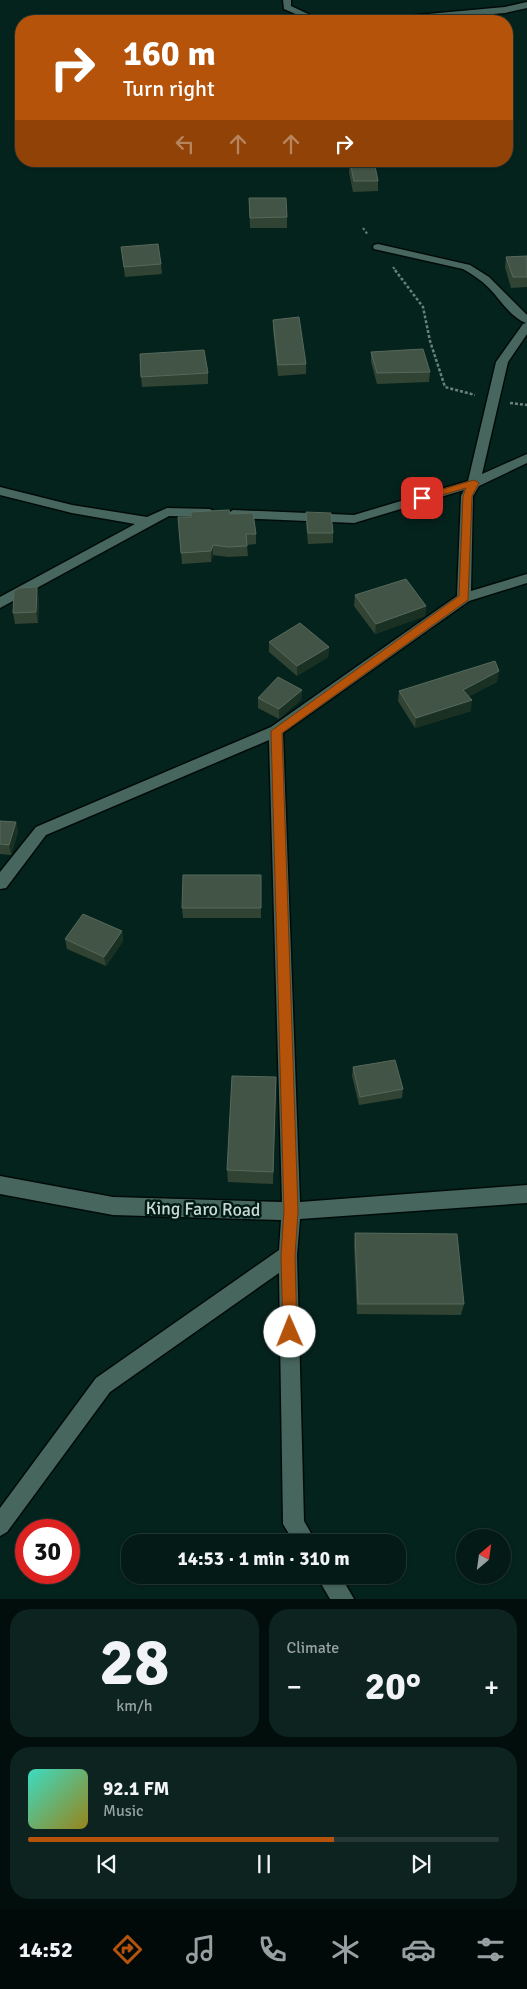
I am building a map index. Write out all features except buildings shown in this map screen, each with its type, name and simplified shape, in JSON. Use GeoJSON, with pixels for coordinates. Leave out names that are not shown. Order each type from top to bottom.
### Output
{"type":"FeatureCollection","features":[{"type":"Feature","properties":{"kind":"street"},"geometry":{"type":"LineString","coordinates":[[287,0],[287,7],[305,15]]}},
{"type":"Feature","properties":{"kind":"street"},"geometry":{"type":"LineString","coordinates":[[450,15],[505,10],[527,5]]}},
{"type":"Feature","properties":{"kind":"street"},"geometry":{"type":"LineString","coordinates":[[378,247],[466,268],[479,273],[488,280],[518,314],[527,320]]}},
{"type":"Feature","properties":{"kind":"street"},"geometry":{"type":"LineString","coordinates":[[464,598],[467,496],[474,483],[502,362],[527,326]]}},
{"type":"Feature","properties":{"kind":"street"},"geometry":{"type":"LineString","coordinates":[[0,603],[167,512],[354,519],[474,483],[527,458]]}},
{"type":"Feature","properties":{"kind":"street"},"geometry":{"type":"LineString","coordinates":[[0,491],[72,509],[149,522]]}},
{"type":"Feature","properties":{"kind":"street"},"geometry":{"type":"LineString","coordinates":[[0,883],[40,831],[276,731],[464,598],[527,578]]}},
{"type":"Feature","properties":{"kind":"street"},"geometry":{"type":"LineString","coordinates":[[276,731],[291,1211],[288,1256],[294,1524],[301,1534]]}},
{"type":"Feature","properties":{"kind":"street","name":"King Faro Road"},"geometry":{"type":"LineString","coordinates":[[0,1185],[113,1206],[291,1211],[527,1194]]}},
{"type":"Feature","properties":{"kind":"street"},"geometry":{"type":"LineString","coordinates":[[0,1525],[103,1384],[288,1256]]}},
{"type":"Feature","properties":{"kind":"street"},"geometry":{"type":"LineString","coordinates":[[333,1584],[343,1599]]}},
{"type":"Feature","properties":{"kind":"path"},"geometry":{"type":"LineString","coordinates":[[363,228],[424,307],[430,341],[445,387],[493,400],[527,405]]}},
{"type":"Feature","properties":{"kind":"route"},"geometry":{"type":"LineString","coordinates":[[290,1332],[288,1256],[291,1211],[276,731],[464,598],[467,496],[474,483],[422,498]]}}]}
